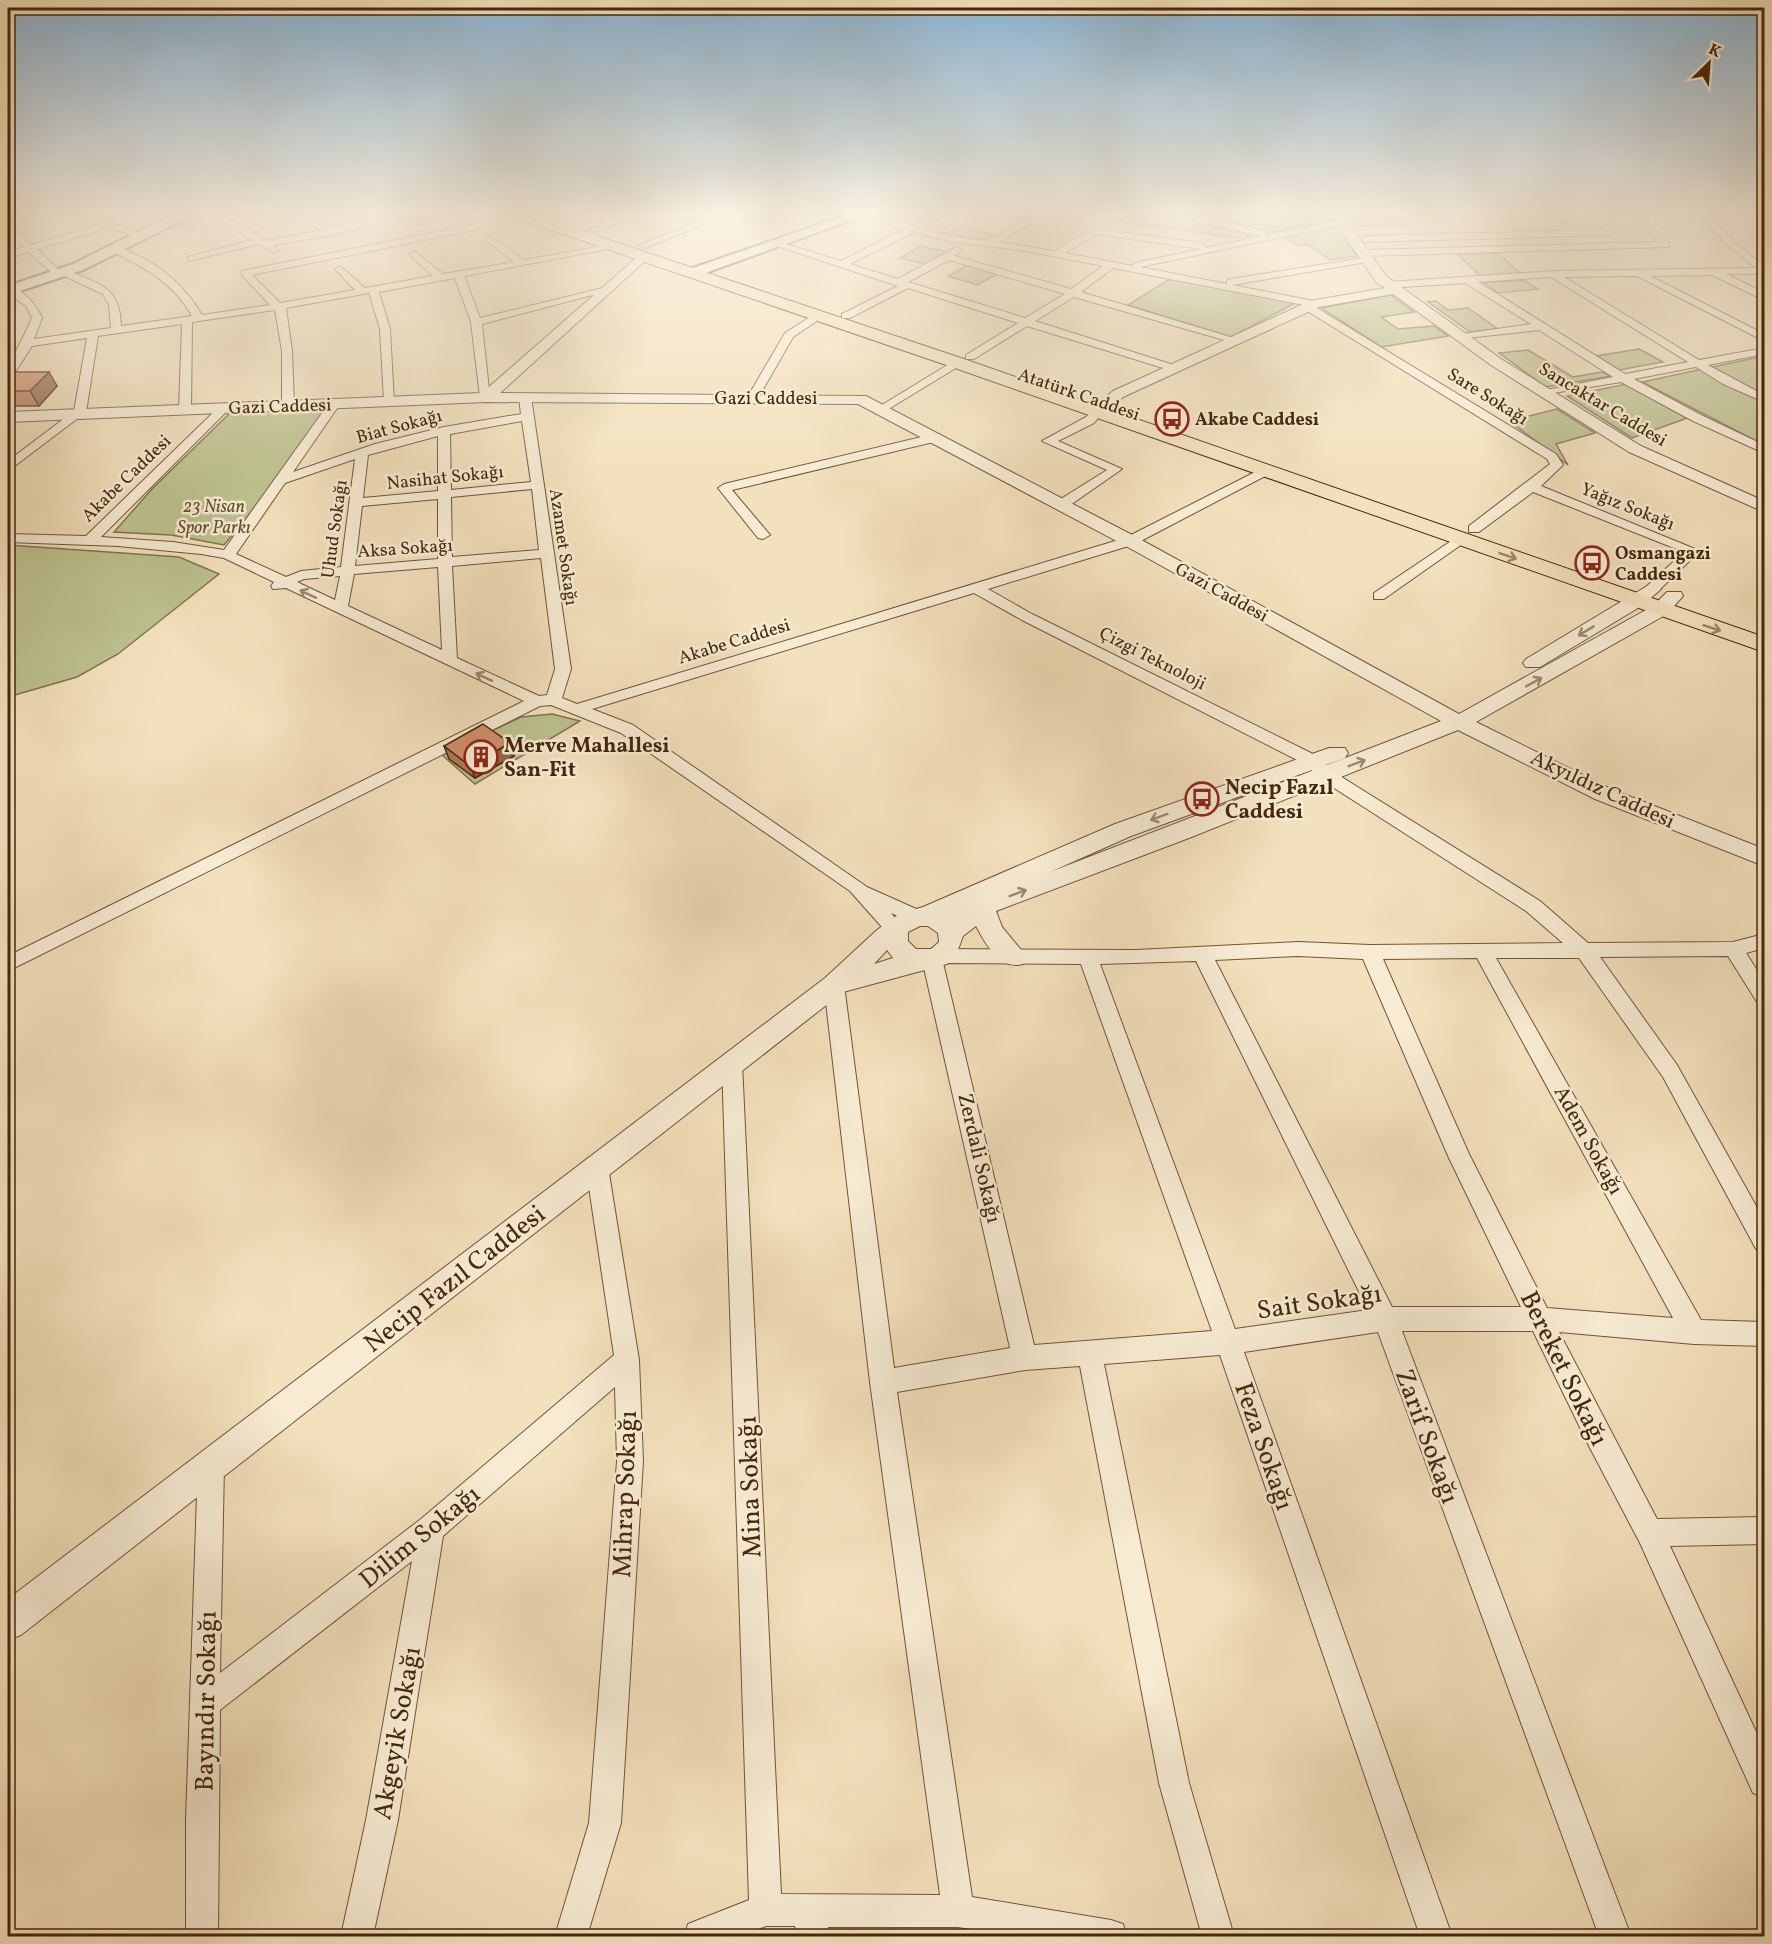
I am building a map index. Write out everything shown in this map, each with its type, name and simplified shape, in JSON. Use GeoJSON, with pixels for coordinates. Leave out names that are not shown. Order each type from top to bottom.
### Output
{"type":"FeatureCollection","features":[{"type":"Feature","properties":{"kind":"main road"},"geometry":{"type":"LineString","coordinates":[[784,303],[819,316],[964,360]]}},
{"type":"Feature","properties":{"kind":"main road"},"geometry":{"type":"LineString","coordinates":[[803,303],[1102,408],[1267,470],[1467,534],[1656,599],[1764,645]]}},
{"type":"Feature","properties":{"kind":"main road","name":"Atatürk Caddesi"},"geometry":{"type":"LineString","coordinates":[[1102,408],[1467,534]]}},
{"type":"Feature","properties":{"kind":"main road"},"geometry":{"type":"LineString","coordinates":[[1656,599],[1764,627]]}},
{"type":"Feature","properties":{"kind":"street"},"geometry":{"type":"LineString","coordinates":[[8,375],[27,345],[37,318],[28,303]]}},
{"type":"Feature","properties":{"kind":"street"},"geometry":{"type":"LineString","coordinates":[[115,303],[116,332]]}},
{"type":"Feature","properties":{"kind":"street"},"geometry":{"type":"LineString","coordinates":[[191,303],[199,319]]}},
{"type":"Feature","properties":{"kind":"street"},"geometry":{"type":"LineString","coordinates":[[275,303],[278,306],[287,351],[288,405]]}},
{"type":"Feature","properties":{"kind":"street"},"geometry":{"type":"LineString","coordinates":[[8,350],[93,334],[296,303]]}},
{"type":"Feature","properties":{"kind":"street"},"geometry":{"type":"LineString","coordinates":[[373,303],[385,329],[390,401]]}},
{"type":"Feature","properties":{"kind":"street"},"geometry":{"type":"LineString","coordinates":[[469,303],[476,322],[486,397]]}},
{"type":"Feature","properties":{"kind":"street"},"geometry":{"type":"LineString","coordinates":[[476,322],[555,303]]}},
{"type":"Feature","properties":{"kind":"street"},"geometry":{"type":"LineString","coordinates":[[486,397],[590,303]]}},
{"type":"Feature","properties":{"kind":"street"},"geometry":{"type":"LineString","coordinates":[[846,316],[869,303]]}},
{"type":"Feature","properties":{"kind":"street"},"geometry":{"type":"LineString","coordinates":[[961,303],[1173,368]]}},
{"type":"Feature","properties":{"kind":"street"},"geometry":{"type":"LineString","coordinates":[[883,408],[1058,303]]}},
{"type":"Feature","properties":{"kind":"street"},"geometry":{"type":"LineString","coordinates":[[1107,303],[1235,340]]}},
{"type":"Feature","properties":{"kind":"street"},"geometry":{"type":"LineString","coordinates":[[1302,303],[1312,305]]}},
{"type":"Feature","properties":{"kind":"street"},"geometry":{"type":"LineString","coordinates":[[1061,505],[1116,468],[1048,441],[1090,420],[1118,394],[1312,305],[1322,303]]}},
{"type":"Feature","properties":{"kind":"street","name":"Sancaktar Caddesi"},"geometry":{"type":"LineString","coordinates":[[1413,303],[1545,393],[1635,450],[1764,507]]}},
{"type":"Feature","properties":{"kind":"street"},"geometry":{"type":"LineString","coordinates":[[1504,303],[1623,378],[1697,418],[1764,449]]}},
{"type":"Feature","properties":{"kind":"street"},"geometry":{"type":"LineString","coordinates":[[1595,303],[1700,363],[1727,382],[1764,399]]}},
{"type":"Feature","properties":{"kind":"street"},"geometry":{"type":"LineString","coordinates":[[1696,303],[1764,338]]}},
{"type":"Feature","properties":{"kind":"street","name":"Sare Sokağı"},"geometry":{"type":"LineString","coordinates":[[1312,305],[1552,457],[1557,465],[1532,487],[1379,596]]}},
{"type":"Feature","properties":{"kind":"street"},"geometry":{"type":"LineString","coordinates":[[753,398],[789,334],[819,316]]}},
{"type":"Feature","properties":{"kind":"street"},"geometry":{"type":"LineString","coordinates":[[185,409],[187,321]]}},
{"type":"Feature","properties":{"kind":"street"},"geometry":{"type":"LineString","coordinates":[[1462,337],[1542,326]]}},
{"type":"Feature","properties":{"kind":"street"},"geometry":{"type":"LineString","coordinates":[[8,467],[80,412],[93,334]]}},
{"type":"Feature","properties":{"kind":"street"},"geometry":{"type":"LineString","coordinates":[[1545,393],[1764,351]]}},
{"type":"Feature","properties":{"kind":"street","name":"Gazi Caddesi"},"geometry":{"type":"LineString","coordinates":[[8,417],[80,412],[486,397],[861,399],[883,408],[934,438],[1130,541],[1454,718]]}},
{"type":"Feature","properties":{"kind":"street","name":"Azamet Sokağı"},"geometry":{"type":"LineString","coordinates":[[525,397],[563,669],[538,704]]}},
{"type":"Feature","properties":{"kind":"street"},"geometry":{"type":"LineString","coordinates":[[228,555],[334,404]]}},
{"type":"Feature","properties":{"kind":"street","name":"Akabe Caddesi"},"geometry":{"type":"LineString","coordinates":[[89,541],[225,407]]}},
{"type":"Feature","properties":{"kind":"street","name":"Biat Sokağı"},"geometry":{"type":"LineString","coordinates":[[281,480],[362,453],[444,431],[528,416]]}},
{"type":"Feature","properties":{"kind":"street"},"geometry":{"type":"LineString","coordinates":[[444,431],[445,563],[450,660]]}},
{"type":"Feature","properties":{"kind":"street"},"geometry":{"type":"LineString","coordinates":[[763,535],[724,488],[934,438]]}},
{"type":"Feature","properties":{"kind":"street","name":"Uhud Sokağı"},"geometry":{"type":"LineString","coordinates":[[340,609],[348,570],[362,453]]}},
{"type":"Feature","properties":{"kind":"street","name":"Akabe Caddesi"},"geometry":{"type":"LineString","coordinates":[[579,708],[1130,541],[1267,470]]}},
{"type":"Feature","properties":{"kind":"street","name":"Nasihat Sokağı"},"geometry":{"type":"LineString","coordinates":[[356,503],[538,485]]}},
{"type":"Feature","properties":{"kind":"street","name":"Yağız Sokağı"},"geometry":{"type":"LineString","coordinates":[[1532,487],[1693,551],[1656,599]]}},
{"type":"Feature","properties":{"kind":"street"},"geometry":{"type":"LineString","coordinates":[[8,538],[89,541]]}},
{"type":"Feature","properties":{"kind":"street","name":"Akabe Caddesi"},"geometry":{"type":"LineString","coordinates":[[89,541],[199,548],[228,555],[538,704]]}},
{"type":"Feature","properties":{"kind":"street","name":"Akabe Caddesi"},"geometry":{"type":"LineString","coordinates":[[174,547],[213,562],[270,591],[538,704]]}},
{"type":"Feature","properties":{"kind":"street","name":"Aksa Sokağı"},"geometry":{"type":"LineString","coordinates":[[270,591],[301,574],[547,553]]}},
{"type":"Feature","properties":{"kind":"street","name":"Çizgi Teknoloji"},"geometry":{"type":"LineString","coordinates":[[976,588],[1027,617],[1320,768],[1533,906],[1586,951],[1670,1071],[1764,1241]]}},
{"type":"Feature","properties":{"kind":"street","name":"Necip Fazıl Caddesi"},"geometry":{"type":"LineString","coordinates":[[939,950],[983,906],[1320,768],[1454,718],[1656,599]]}},
{"type":"Feature","properties":{"kind":"street"},"geometry":{"type":"LineString","coordinates":[[8,964],[538,704],[579,708],[627,729],[856,886],[913,921],[941,922],[939,950]]}},
{"type":"Feature","properties":{"kind":"street","name":"Akyıldız Caddesi"},"geometry":{"type":"LineString","coordinates":[[1454,718],[1603,794],[1764,858]]}},
{"type":"Feature","properties":{"kind":"street","name":"Necip Fazıl Caddesi"},"geometry":{"type":"LineString","coordinates":[[8,1622],[834,985],[913,921],[1124,830],[1320,768]]}},
{"type":"Feature","properties":{"kind":"street"},"geometry":{"type":"LineString","coordinates":[[983,906],[984,919],[993,937],[1014,957]]}},
{"type":"Feature","properties":{"kind":"street"},"geometry":{"type":"LineString","coordinates":[[913,921],[895,943],[905,955],[939,950],[1014,957],[1136,957],[1298,948],[1370,952],[1481,949],[1586,951],[1732,949],[1764,941]]}},
{"type":"Feature","properties":{"kind":"street","name":"Adem Sokağı"},"geometry":{"type":"LineString","coordinates":[[1481,949],[1694,1332]]}},
{"type":"Feature","properties":{"kind":"street"},"geometry":{"type":"LineString","coordinates":[[1732,949],[1764,996]]}},
{"type":"Feature","properties":{"kind":"street"},"geometry":{"type":"LineString","coordinates":[[939,950],[834,985],[884,1382],[958,1911]]}},
{"type":"Feature","properties":{"kind":"street","name":"Zerdali Sokağı"},"geometry":{"type":"LineString","coordinates":[[939,950],[1025,1358]]}},
{"type":"Feature","properties":{"kind":"street","name":"Zarif Sokağı"},"geometry":{"type":"LineString","coordinates":[[1202,952],[1384,1319],[1615,1936]]}},
{"type":"Feature","properties":{"kind":"street","name":"Bereket Sokağı"},"geometry":{"type":"LineString","coordinates":[[1370,952],[1460,1158],[1599,1439],[1650,1533],[1764,1780]]}},
{"type":"Feature","properties":{"kind":"street","name":"Feza Sokağı"},"geometry":{"type":"LineString","coordinates":[[1088,957],[1228,1342],[1436,1936]]}},
{"type":"Feature","properties":{"kind":"street","name":"Mina Sokağı"},"geometry":{"type":"LineString","coordinates":[[732,1063],[766,1910]]}},
{"type":"Feature","properties":{"kind":"street","name":"Mihrap Sokağı"},"geometry":{"type":"LineString","coordinates":[[571,1936],[604,1823],[630,1461],[627,1360],[597,1167]]}},
{"type":"Feature","properties":{"kind":"street","name":"Sait Sokağı"},"geometry":{"type":"LineString","coordinates":[[884,1382],[1025,1358],[1228,1342],[1384,1319],[1540,1318],[1694,1332],[1764,1334]]}},
{"type":"Feature","properties":{"kind":"street"},"geometry":{"type":"LineString","coordinates":[[1090,1354],[1174,1783],[1218,1936]]}},
{"type":"Feature","properties":{"kind":"street","name":"Dilim Sokağı"},"geometry":{"type":"LineString","coordinates":[[205,1703],[432,1529],[627,1360]]}},
{"type":"Feature","properties":{"kind":"street","name":"Bayındır Sokağı"},"geometry":{"type":"LineString","coordinates":[[202,1936],[211,1465]]}},
{"type":"Feature","properties":{"kind":"street","name":"Akgeyik Sokağı"},"geometry":{"type":"LineString","coordinates":[[357,1936],[382,1820],[432,1529]]}},
{"type":"Feature","properties":{"kind":"street"},"geometry":{"type":"LineString","coordinates":[[1650,1533],[1764,1530]]}},
{"type":"Feature","properties":{"kind":"street"},"geometry":{"type":"LineString","coordinates":[[700,1936],[766,1910],[811,1924],[958,1911],[1031,1930],[1111,1936]]}},
{"type":"Feature","properties":{"kind":"green space"},"geometry":{"type":"Polygon","coordinates":[[[1132,303],[1296,303],[1231,337],[1128,305],[1132,303]]]}},
{"type":"Feature","properties":{"kind":"green space"},"geometry":{"type":"Polygon","coordinates":[[[1349,303],[1401,303],[1414,312],[1381,317],[1398,329],[1434,326],[1448,336],[1381,347],[1321,308],[1349,303]]]}},
{"type":"Feature","properties":{"kind":"green space"},"geometry":{"type":"Polygon","coordinates":[[[1429,303],[1438,303],[1448,310],[1468,308],[1498,329],[1470,332],[1429,303]]]}},
{"type":"Feature","properties":{"kind":"green space"},"geometry":{"type":"Polygon","coordinates":[[[1639,349],[1663,362],[1619,370],[1596,356],[1639,349]]]}},
{"type":"Feature","properties":{"kind":"green space"},"geometry":{"type":"Polygon","coordinates":[[[1528,350],[1573,377],[1602,372],[1611,376],[1546,387],[1499,353],[1528,350]]]}},
{"type":"Feature","properties":{"kind":"green space"},"geometry":{"type":"Polygon","coordinates":[[[1764,356],[1764,445],[1642,382],[1764,356]]]}},
{"type":"Feature","properties":{"kind":"green space"},"geometry":{"type":"Polygon","coordinates":[[[1627,384],[1690,417],[1632,438],[1567,396],[1627,384]]]}},
{"type":"Feature","properties":{"kind":"green space","name":"23 Nisan Spor Parkı"},"geometry":{"type":"Polygon","coordinates":[[[329,407],[269,491],[224,545],[171,535],[114,532],[152,489],[231,412],[329,407]]]}},
{"type":"Feature","properties":{"kind":"green space"},"geometry":{"type":"Polygon","coordinates":[[[1557,409],[1595,433],[1556,444],[1568,465],[1509,421],[1557,409]]]}},
{"type":"Feature","properties":{"kind":"green space"},"geometry":{"type":"Polygon","coordinates":[[[8,545],[179,557],[219,574],[118,654],[77,677],[8,697],[8,545]]]}},
{"type":"Feature","properties":{"kind":"green space"},"geometry":{"type":"Polygon","coordinates":[[[552,714],[580,721],[475,784],[442,755],[521,717],[552,714]]]}},
{"type":"Feature","properties":{"kind":"building"},"geometry":{"type":"Polygon","coordinates":[[[15,372],[49,372],[30,391],[8,391],[8,379],[15,372]]]}},
{"type":"Feature","properties":{"kind":"building"},"geometry":{"type":"Polygon","coordinates":[[[483,724],[510,743],[470,766],[444,746],[483,724]]]}},
{"type":"Feature","properties":{"kind":"place","name":"Akabe Caddesi"},"geometry":{"type":"Point","coordinates":[1172,419]}},
{"type":"Feature","properties":{"kind":"place","name":"Osmangazi Caddesi"},"geometry":{"type":"Point","coordinates":[1592,563]}},
{"type":"Feature","properties":{"kind":"place","name":"Merve Mahallesi San-Fit"},"geometry":{"type":"Point","coordinates":[481,757]}},
{"type":"Feature","properties":{"kind":"place","name":"Necip Fazıl Caddesi"},"geometry":{"type":"Point","coordinates":[1202,799]}}]}
